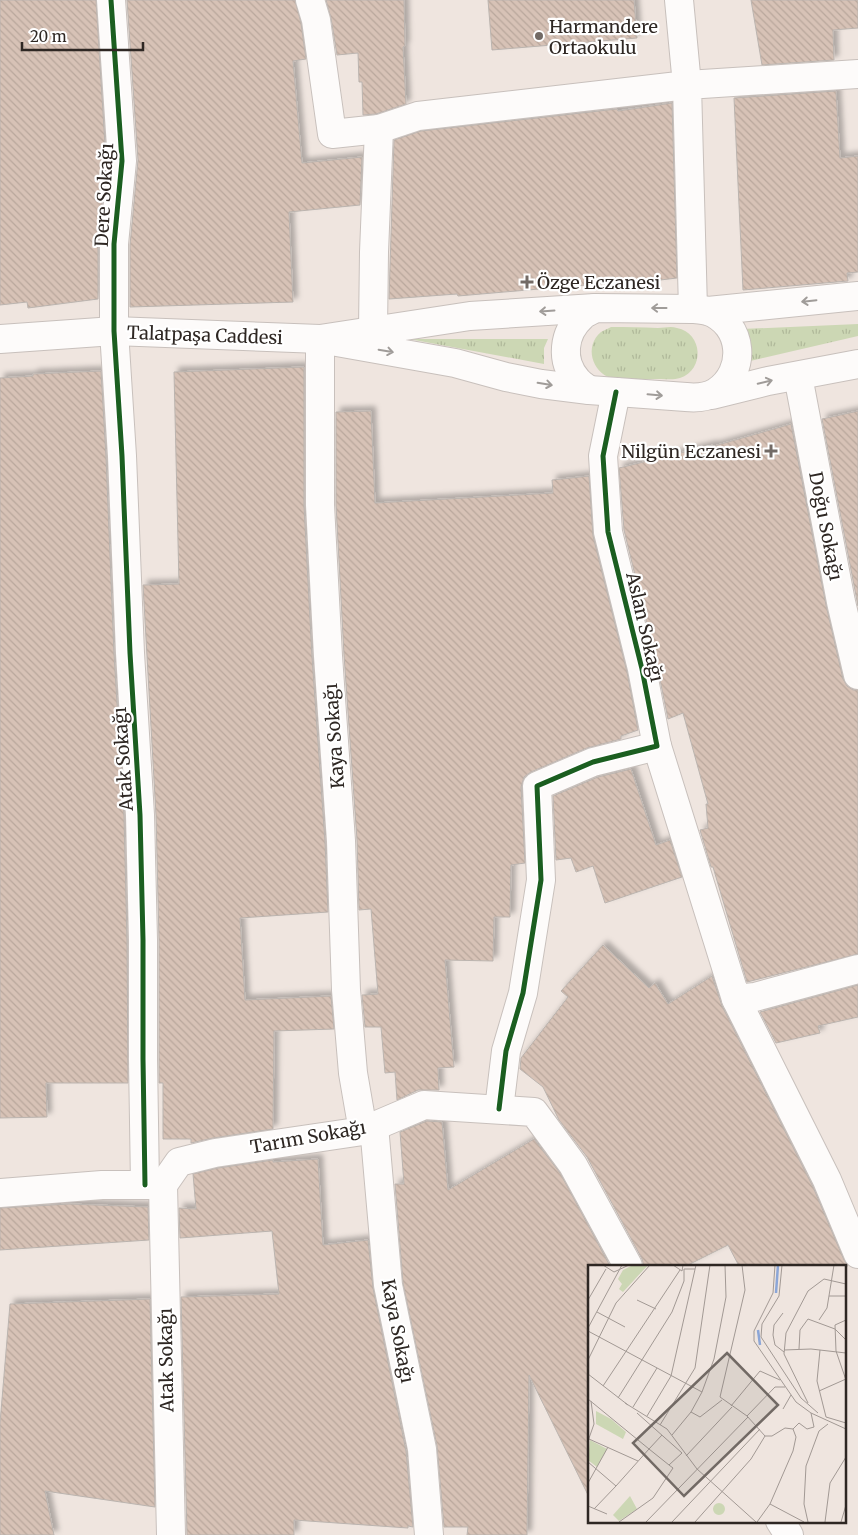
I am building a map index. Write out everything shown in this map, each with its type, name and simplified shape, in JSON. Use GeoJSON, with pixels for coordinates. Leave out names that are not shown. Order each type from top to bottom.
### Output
{"type":"FeatureCollection","features":[{"type":"Feature","properties":{"kind":"street","name":"Dere Sokağı"},"geometry":{"type":"LineString","coordinates":[[111,0],[122,161],[114,244],[114,331]]}},
{"type":"Feature","properties":{"kind":"street"},"geometry":{"type":"LineString","coordinates":[[310,0],[316,20],[332,134],[379,129],[418,116],[687,85],[858,74]]}},
{"type":"Feature","properties":{"kind":"street"},"geometry":{"type":"LineString","coordinates":[[679,0],[687,85],[700,310]]}},
{"type":"Feature","properties":{"kind":"street"},"geometry":{"type":"LineString","coordinates":[[373,332],[379,129]]}},
{"type":"Feature","properties":{"kind":"street"},"geometry":{"type":"LineString","coordinates":[[700,310],[858,296]]}},
{"type":"Feature","properties":{"kind":"street","name":"Talatpaşa Caddesi"},"geometry":{"type":"LineString","coordinates":[[320,340],[470,316],[595,308],[700,310]]}},
{"type":"Feature","properties":{"kind":"street"},"geometry":{"type":"LineString","coordinates":[[589,390],[577,381],[569,369],[565,354],[566,340],[573,326],[582,315],[595,308]]}},
{"type":"Feature","properties":{"kind":"street"},"geometry":{"type":"LineString","coordinates":[[700,310],[720,318],[730,329],[736,342],[738,357],[734,371],[726,384],[714,393],[700,398]]}},
{"type":"Feature","properties":{"kind":"street","name":"Talatpaşa Caddesi"},"geometry":{"type":"LineString","coordinates":[[0,339],[114,331],[320,340],[455,363],[541,384],[589,390],[700,398]]}},
{"type":"Feature","properties":{"kind":"street","name":"Atak Sokağı"},"geometry":{"type":"LineString","coordinates":[[114,331],[122,456],[130,663],[140,815],[143,1059],[154,1185],[170,1535]]}},
{"type":"Feature","properties":{"kind":"street","name":"Kaya Sokağı"},"geometry":{"type":"LineString","coordinates":[[320,340],[320,505],[341,841],[347,1000],[352,1073],[368,1129],[388,1285],[422,1449],[429,1535]]}},
{"type":"Feature","properties":{"kind":"street"},"geometry":{"type":"LineString","coordinates":[[700,398],[768,381],[858,364]]}},
{"type":"Feature","properties":{"kind":"street","name":"Doğu Sokağı"},"geometry":{"type":"LineString","coordinates":[[798,376],[840,602],[858,675]]}},
{"type":"Feature","properties":{"kind":"street","name":"Aslan Sokağı"},"geometry":{"type":"LineString","coordinates":[[616,392],[603,456],[608,532],[642,669],[657,746],[736,999],[827,1180],[858,1254]]}},
{"type":"Feature","properties":{"kind":"street"},"geometry":{"type":"LineString","coordinates":[[499,1109],[506,1051],[523,993],[541,880],[538,786],[593,762],[657,746]]}},
{"type":"Feature","properties":{"kind":"street"},"geometry":{"type":"LineString","coordinates":[[736,999],[755,997],[858,969]]}},
{"type":"Feature","properties":{"kind":"street","name":"Tarım Sokağı"},"geometry":{"type":"LineString","coordinates":[[154,1185],[179,1162],[214,1153],[368,1129],[424,1104],[534,1112],[573,1165],[627,1265]]}},
{"type":"Feature","properties":{"kind":"street"},"geometry":{"type":"LineString","coordinates":[[0,1193],[102,1185],[154,1185]]}},
{"type":"Feature","properties":{"kind":"street"},"geometry":{"type":"LineString","coordinates":[[781,1522],[789,1535]]}},
{"type":"Feature","properties":{"kind":"green space"},"geometry":{"type":"Polygon","coordinates":[[[858,324],[858,336],[746,362],[742,329],[858,324]]]}},
{"type":"Feature","properties":{"kind":"green space"},"geometry":{"type":"Polygon","coordinates":[[[611,327],[672,327],[686,331],[696,344],[698,352],[694,368],[688,374],[675,379],[621,379],[604,375],[592,358],[593,344],[601,332],[611,327]]]}},
{"type":"Feature","properties":{"kind":"green space"},"geometry":{"type":"Polygon","coordinates":[[[409,339],[548,339],[544,348],[544,364],[409,339]]]}},
{"type":"Feature","properties":{"kind":"building"},"geometry":{"type":"Polygon","coordinates":[[[0,0],[96,0],[106,161],[98,243],[98,299],[28,308],[27,302],[0,305],[0,0]]]}},
{"type":"Feature","properties":{"kind":"building"},"geometry":{"type":"Polygon","coordinates":[[[127,0],[295,0],[301,23],[306,59],[293,61],[302,163],[362,157],[360,205],[289,212],[293,302],[130,307],[130,245],[138,160],[127,0]]]}},
{"type":"Feature","properties":{"kind":"building"},"geometry":{"type":"Polygon","coordinates":[[[326,0],[404,0],[405,46],[403,47],[406,104],[376,114],[363,115],[362,82],[359,82],[358,53],[337,55],[326,0]]]}},
{"type":"Feature","properties":{"kind":"building"},"geometry":{"type":"Polygon","coordinates":[[[488,0],[634,0],[637,38],[492,50],[488,0]]]}},
{"type":"Feature","properties":{"kind":"building"},"geometry":{"type":"Polygon","coordinates":[[[751,0],[858,0],[858,28],[833,30],[834,60],[762,65],[751,0]]]}},
{"type":"Feature","properties":{"kind":"building"},"geometry":{"type":"Polygon","coordinates":[[[836,91],[840,158],[858,156],[858,272],[847,273],[848,281],[743,290],[734,98],[836,91]]]}},
{"type":"Feature","properties":{"kind":"building"},"geometry":{"type":"Polygon","coordinates":[[[672,103],[677,278],[458,296],[457,294],[389,299],[394,140],[421,131],[617,109],[618,111],[672,103]]]}},
{"type":"Feature","properties":{"kind":"building"},"geometry":{"type":"Polygon","coordinates":[[[304,367],[304,506],[328,912],[240,918],[245,1000],[331,996],[334,1029],[274,1031],[273,1129],[191,1143],[191,1139],[163,1139],[163,1083],[159,1083],[159,940],[156,815],[143,585],[179,584],[174,372],[304,367]]]}},
{"type":"Feature","properties":{"kind":"building"},"geometry":{"type":"Polygon","coordinates":[[[101,371],[114,654],[124,816],[128,1083],[46,1083],[47,1117],[0,1118],[0,378],[33,376],[33,374],[101,371]]]}},
{"type":"Feature","properties":{"kind":"building"},"geometry":{"type":"Polygon","coordinates":[[[371,411],[375,503],[553,493],[552,480],[589,476],[593,536],[627,672],[638,730],[621,736],[621,739],[587,748],[531,772],[524,777],[521,787],[525,863],[511,865],[510,917],[494,917],[493,961],[445,960],[454,1067],[438,1068],[439,1090],[418,1090],[397,1100],[395,1072],[385,1073],[381,1027],[365,1027],[362,995],[378,994],[371,909],[359,910],[357,840],[336,505],[336,412],[371,411]]]}},
{"type":"Feature","properties":{"kind":"building"},"geometry":{"type":"Polygon","coordinates":[[[858,411],[858,606],[822,419],[858,411]]]}},
{"type":"Feature","properties":{"kind":"building"},"geometry":{"type":"Polygon","coordinates":[[[791,424],[826,605],[843,679],[847,686],[853,690],[858,690],[858,954],[747,982],[700,830],[708,828],[706,804],[708,804],[683,713],[668,719],[657,665],[624,530],[619,468],[714,446],[791,424]]]}},
{"type":"Feature","properties":{"kind":"building"},"geometry":{"type":"Polygon","coordinates":[[[631,769],[656,845],[670,840],[682,877],[605,903],[593,866],[576,872],[571,858],[556,860],[553,796],[598,777],[631,769]]]}},
{"type":"Feature","properties":{"kind":"building"},"geometry":{"type":"Polygon","coordinates":[[[603,945],[649,988],[655,983],[668,1004],[712,976],[722,1006],[813,1187],[848,1266],[738,1265],[728,1245],[688,1265],[644,1265],[587,1157],[559,1120],[543,1087],[520,1069],[521,1058],[568,997],[561,991],[603,945]]]}},
{"type":"Feature","properties":{"kind":"building"},"geometry":{"type":"Polygon","coordinates":[[[858,985],[858,1017],[818,1026],[820,1033],[776,1043],[760,1012],[858,985]]]}},
{"type":"Feature","properties":{"kind":"building"},"geometry":{"type":"Polygon","coordinates":[[[427,1121],[442,1122],[448,1190],[534,1139],[560,1173],[609,1265],[588,1265],[588,1495],[529,1375],[527,1535],[467,1535],[468,1527],[444,1527],[437,1446],[403,1283],[395,1184],[404,1184],[400,1132],[427,1121]]]}},
{"type":"Feature","properties":{"kind":"building"},"geometry":{"type":"Polygon","coordinates":[[[318,1159],[323,1245],[368,1240],[373,1288],[406,1451],[413,1527],[294,1520],[294,1535],[187,1535],[181,1297],[279,1294],[272,1231],[180,1238],[179,1208],[196,1209],[193,1174],[218,1168],[273,1160],[273,1162],[318,1159]]]}},
{"type":"Feature","properties":{"kind":"building"},"geometry":{"type":"Polygon","coordinates":[[[69,1204],[148,1207],[149,1240],[0,1250],[0,1208],[69,1204]]]}},
{"type":"Feature","properties":{"kind":"building"},"geometry":{"type":"Polygon","coordinates":[[[150,1299],[155,1507],[45,1491],[54,1535],[0,1535],[0,1423],[10,1304],[150,1299]]]}},
{"type":"Feature","properties":{"kind":"cycle path"},"geometry":{"type":"LineString","coordinates":[[111,0],[122,161],[114,244],[114,331],[140,815],[145,1185]]}},
{"type":"Feature","properties":{"kind":"cycle path"},"geometry":{"type":"LineString","coordinates":[[499,1109],[506,1051],[523,993],[541,880],[537,786],[593,762],[657,746],[642,669],[608,532],[603,456],[616,392]]}},
{"type":"Feature","properties":{"kind":"place","name":"Harmandere Ortaokulu"},"geometry":{"type":"Point","coordinates":[539,36]}},
{"type":"Feature","properties":{"kind":"place","name":"Özge Eczanesi"},"geometry":{"type":"Point","coordinates":[527,282]}},
{"type":"Feature","properties":{"kind":"place","name":"Nilgün Eczanesi"},"geometry":{"type":"Point","coordinates":[771,451]}}]}
